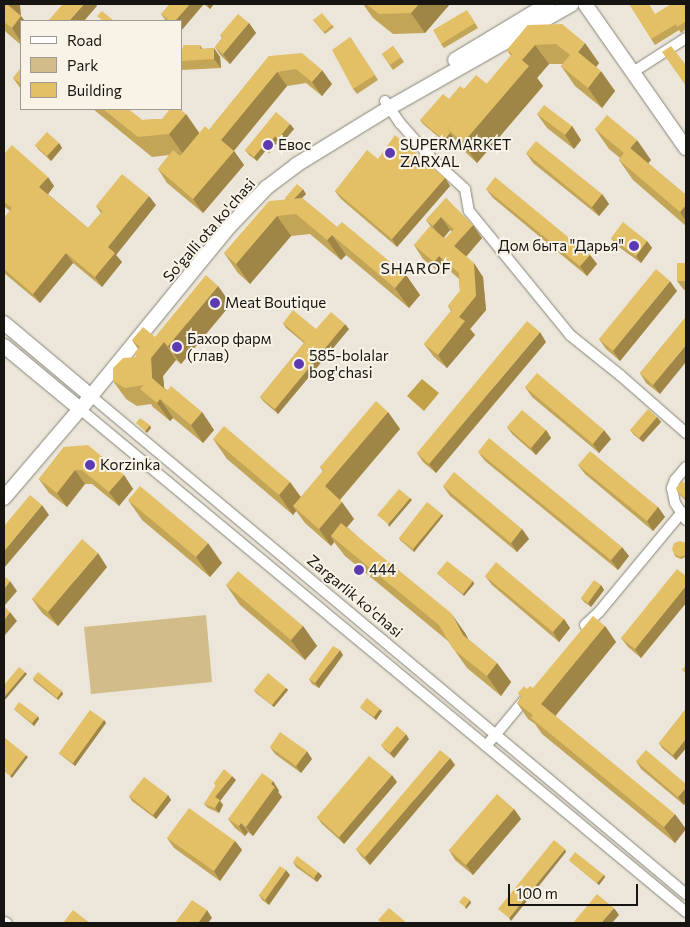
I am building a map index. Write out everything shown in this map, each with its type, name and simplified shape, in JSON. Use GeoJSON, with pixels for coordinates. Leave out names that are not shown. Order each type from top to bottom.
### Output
{"type":"FeatureCollection","features":[{"type":"Feature","properties":{"kind":"main road","name":"So'galli ota ko'chasi"},"geometry":{"type":"LineString","coordinates":[[4,498],[77,406],[204,256],[266,188],[296,165],[387,105],[548,4]]}},
{"type":"Feature","properties":{"kind":"main road","name":"So'galli ota ko'chasi"},"geometry":{"type":"LineString","coordinates":[[387,105],[572,4]]}},
{"type":"Feature","properties":{"kind":"main road"},"geometry":{"type":"LineString","coordinates":[[585,4],[686,134]]}},
{"type":"Feature","properties":{"kind":"main road"},"geometry":{"type":"LineString","coordinates":[[596,4],[686,148]]}},
{"type":"Feature","properties":{"kind":"main road","name":"Zargarlik ko'chasi"},"geometry":{"type":"LineString","coordinates":[[4,323],[88,393]]}},
{"type":"Feature","properties":{"kind":"main road"},"geometry":{"type":"LineString","coordinates":[[4,346],[77,406]]}},
{"type":"Feature","properties":{"kind":"main road","name":"So'galli ota ko'chasi"},"geometry":{"type":"LineString","coordinates":[[4,484],[77,406]]}},
{"type":"Feature","properties":{"kind":"street"},"geometry":{"type":"LineString","coordinates":[[637,70],[686,38]]}},
{"type":"Feature","properties":{"kind":"street"},"geometry":{"type":"LineString","coordinates":[[387,105],[398,121],[431,158],[465,189],[469,211],[570,336],[620,375],[686,433]]}},
{"type":"Feature","properties":{"kind":"street","name":"Zargarlik ko'chasi"},"geometry":{"type":"LineString","coordinates":[[88,393],[686,894]]}},
{"type":"Feature","properties":{"kind":"street"},"geometry":{"type":"LineString","coordinates":[[77,406],[686,912]]}},
{"type":"Feature","properties":{"kind":"street"},"geometry":{"type":"LineString","coordinates":[[165,480],[176,467]]}},
{"type":"Feature","properties":{"kind":"street"},"geometry":{"type":"LineString","coordinates":[[576,637],[684,516],[676,503],[672,488],[675,480],[686,467]]}},
{"type":"Feature","properties":{"kind":"street"},"geometry":{"type":"LineString","coordinates":[[297,590],[308,578]]}},
{"type":"Feature","properties":{"kind":"street"},"geometry":{"type":"LineString","coordinates":[[486,746],[535,686]]}},
{"type":"Feature","properties":{"kind":"green space"},"geometry":{"type":"Polygon","coordinates":[[[206,615],[212,682],[91,694],[84,627],[206,615]]]}},
{"type":"Feature","properties":{"kind":"shaded area"},"geometry":{"type":"Polygon","coordinates":[[[422,379],[439,393],[424,411],[407,396],[422,379]]]}},
{"type":"Feature","properties":{"kind":"building"},"geometry":{"type":"Polygon","coordinates":[[[4,4],[7,4],[21,16],[12,28],[4,22],[4,4]]]}},
{"type":"Feature","properties":{"kind":"building"},"geometry":{"type":"Polygon","coordinates":[[[63,4],[84,4],[70,20],[49,20],[63,4]]]}},
{"type":"Feature","properties":{"kind":"building"},"geometry":{"type":"Polygon","coordinates":[[[170,4],[190,4],[176,20],[169,20],[161,14],[170,4]]]}},
{"type":"Feature","properties":{"kind":"building"},"geometry":{"type":"Polygon","coordinates":[[[366,4],[419,4],[411,13],[379,14],[366,4]]]}},
{"type":"Feature","properties":{"kind":"building"},"geometry":{"type":"Polygon","coordinates":[[[629,4],[649,4],[655,14],[671,4],[686,4],[686,21],[677,27],[676,24],[651,39],[629,4]]]}},
{"type":"Feature","properties":{"kind":"building"},"geometry":{"type":"Polygon","coordinates":[[[467,10],[475,23],[441,44],[433,30],[467,10]]]}},
{"type":"Feature","properties":{"kind":"building"},"geometry":{"type":"Polygon","coordinates":[[[102,11],[113,20],[102,20],[97,16],[102,11]]]}},
{"type":"Feature","properties":{"kind":"building"},"geometry":{"type":"Polygon","coordinates":[[[322,13],[332,25],[324,32],[313,20],[322,13]]]}},
{"type":"Feature","properties":{"kind":"building"},"geometry":{"type":"Polygon","coordinates":[[[238,14],[249,23],[223,54],[215,47],[223,37],[220,35],[238,14]]]}},
{"type":"Feature","properties":{"kind":"building"},"geometry":{"type":"Polygon","coordinates":[[[562,24],[585,43],[578,52],[601,71],[588,88],[561,66],[570,55],[556,44],[535,45],[522,60],[529,66],[463,143],[448,129],[512,54],[507,50],[528,25],[562,24]]]}},
{"type":"Feature","properties":{"kind":"building"},"geometry":{"type":"Polygon","coordinates":[[[350,37],[375,75],[353,89],[332,50],[350,37]]]}},
{"type":"Feature","properties":{"kind":"building"},"geometry":{"type":"Polygon","coordinates":[[[183,45],[200,45],[200,49],[214,48],[214,59],[182,61],[183,45]]]}},
{"type":"Feature","properties":{"kind":"building"},"geometry":{"type":"Polygon","coordinates":[[[393,46],[401,57],[390,65],[382,54],[393,46]]]}},
{"type":"Feature","properties":{"kind":"building"},"geometry":{"type":"Polygon","coordinates":[[[671,46],[686,65],[686,86],[662,52],[671,46]]]}},
{"type":"Feature","properties":{"kind":"building"},"geometry":{"type":"Polygon","coordinates":[[[302,53],[322,70],[312,82],[296,69],[277,72],[221,140],[234,151],[193,199],[158,169],[173,150],[180,156],[205,126],[209,130],[269,56],[302,53]]]}},
{"type":"Feature","properties":{"kind":"building"},"geometry":{"type":"Polygon","coordinates":[[[20,69],[20,83],[13,78],[20,69]]]}},
{"type":"Feature","properties":{"kind":"building"},"geometry":{"type":"Polygon","coordinates":[[[476,75],[487,84],[448,129],[450,133],[444,140],[420,120],[443,94],[449,99],[460,86],[464,89],[476,75]]]}},
{"type":"Feature","properties":{"kind":"building"},"geometry":{"type":"Polygon","coordinates":[[[544,105],[572,126],[565,135],[537,114],[544,105]]]}},
{"type":"Feature","properties":{"kind":"building"},"geometry":{"type":"Polygon","coordinates":[[[104,110],[129,110],[142,120],[162,119],[169,110],[181,110],[186,114],[169,134],[138,137],[104,110]]]}},
{"type":"Feature","properties":{"kind":"building"},"geometry":{"type":"Polygon","coordinates":[[[276,112],[290,124],[278,139],[275,136],[266,148],[263,146],[254,157],[245,150],[276,112]]]}},
{"type":"Feature","properties":{"kind":"building"},"geometry":{"type":"Polygon","coordinates":[[[607,115],[637,140],[630,148],[686,195],[686,205],[680,212],[619,160],[624,153],[595,129],[607,115]]]}},
{"type":"Feature","properties":{"kind":"building"},"geometry":{"type":"Polygon","coordinates":[[[47,132],[59,143],[47,156],[35,145],[47,132]]]}},
{"type":"Feature","properties":{"kind":"building"},"geometry":{"type":"Polygon","coordinates":[[[395,135],[445,178],[392,239],[335,191],[367,150],[378,159],[395,135]]]}},
{"type":"Feature","properties":{"kind":"building"},"geometry":{"type":"Polygon","coordinates":[[[536,141],[602,194],[592,207],[526,153],[536,141]]]}},
{"type":"Feature","properties":{"kind":"building"},"geometry":{"type":"Polygon","coordinates":[[[12,145],[48,177],[39,187],[88,228],[103,211],[96,206],[122,174],[149,196],[108,247],[115,253],[95,277],[66,253],[33,294],[4,269],[4,218],[12,208],[4,202],[4,154],[12,145]]]}},
{"type":"Feature","properties":{"kind":"building"},"geometry":{"type":"Polygon","coordinates":[[[495,177],[590,255],[580,266],[486,189],[495,177]]]}},
{"type":"Feature","properties":{"kind":"building"},"geometry":{"type":"Polygon","coordinates":[[[297,184],[303,189],[294,199],[286,199],[285,198],[297,184]]]}},
{"type":"Feature","properties":{"kind":"building"},"geometry":{"type":"Polygon","coordinates":[[[302,198],[337,227],[342,222],[406,275],[395,288],[332,235],[327,240],[296,214],[277,216],[236,264],[224,253],[269,201],[302,198]]]}},
{"type":"Feature","properties":{"kind":"building"},"geometry":{"type":"Polygon","coordinates":[[[446,198],[473,225],[454,246],[474,263],[476,296],[459,317],[465,321],[438,355],[424,344],[452,310],[448,306],[460,291],[459,273],[439,256],[434,262],[414,245],[430,226],[445,239],[454,229],[441,217],[433,226],[426,220],[446,198]]]}},
{"type":"Feature","properties":{"kind":"building","name":"Дом быта \"Дарья\""},"geometry":{"type":"Polygon","coordinates":[[[623,222],[647,241],[636,256],[611,238],[623,222]]]}},
{"type":"Feature","properties":{"kind":"building"},"geometry":{"type":"Polygon","coordinates":[[[677,263],[686,263],[686,281],[677,281],[677,263]]]}},
{"type":"Feature","properties":{"kind":"building"},"geometry":{"type":"Polygon","coordinates":[[[656,269],[670,281],[613,351],[599,339],[656,269]]]}},
{"type":"Feature","properties":{"kind":"building"},"geometry":{"type":"Polygon","coordinates":[[[206,275],[218,286],[168,346],[164,342],[151,358],[152,378],[167,391],[171,386],[202,412],[191,425],[160,399],[157,403],[140,389],[144,385],[125,388],[113,381],[113,368],[123,358],[136,357],[135,352],[140,347],[132,340],[143,327],[155,337],[206,275]]]}},
{"type":"Feature","properties":{"kind":"building"},"geometry":{"type":"Polygon","coordinates":[[[293,310],[316,329],[331,312],[345,324],[275,409],[260,397],[305,342],[283,323],[293,310]]]}},
{"type":"Feature","properties":{"kind":"building"},"geometry":{"type":"Polygon","coordinates":[[[686,317],[686,345],[653,385],[640,373],[686,317]]]}},
{"type":"Feature","properties":{"kind":"building"},"geometry":{"type":"Polygon","coordinates":[[[527,321],[540,332],[429,464],[417,453],[527,321]]]}},
{"type":"Feature","properties":{"kind":"building"},"geometry":{"type":"Polygon","coordinates":[[[537,373],[604,430],[593,444],[525,387],[537,373]]]}},
{"type":"Feature","properties":{"kind":"building"},"geometry":{"type":"Polygon","coordinates":[[[376,401],[388,412],[325,486],[342,502],[319,529],[293,506],[324,470],[320,467],[376,401]]]}},
{"type":"Feature","properties":{"kind":"building"},"geometry":{"type":"Polygon","coordinates":[[[648,409],[657,417],[639,438],[630,430],[648,409]]]}},
{"type":"Feature","properties":{"kind":"building"},"geometry":{"type":"Polygon","coordinates":[[[522,410],[546,430],[531,448],[507,427],[522,410]]]}},
{"type":"Feature","properties":{"kind":"building"},"geometry":{"type":"Polygon","coordinates":[[[140,418],[150,425],[145,431],[136,423],[140,418]]]}},
{"type":"Feature","properties":{"kind":"building"},"geometry":{"type":"Polygon","coordinates":[[[224,426],[290,482],[279,495],[213,439],[224,426]]]}},
{"type":"Feature","properties":{"kind":"building"},"geometry":{"type":"Polygon","coordinates":[[[489,438],[622,547],[611,560],[478,452],[489,438]]]}},
{"type":"Feature","properties":{"kind":"building"},"geometry":{"type":"Polygon","coordinates":[[[88,445],[124,475],[109,492],[82,470],[75,470],[57,493],[39,479],[64,447],[88,445]]]}},
{"type":"Feature","properties":{"kind":"building"},"geometry":{"type":"Polygon","coordinates":[[[590,451],[658,507],[647,521],[578,465],[590,451]]]}},
{"type":"Feature","properties":{"kind":"building"},"geometry":{"type":"Polygon","coordinates":[[[454,472],[522,529],[511,543],[443,486],[454,472]]]}},
{"type":"Feature","properties":{"kind":"building"},"geometry":{"type":"Polygon","coordinates":[[[682,481],[686,484],[686,499],[676,488],[682,481]]]}},
{"type":"Feature","properties":{"kind":"building"},"geometry":{"type":"Polygon","coordinates":[[[140,486],[208,543],[196,557],[128,500],[140,486]]]}},
{"type":"Feature","properties":{"kind":"building"},"geometry":{"type":"Polygon","coordinates":[[[399,489],[410,498],[388,524],[377,515],[399,489]]]}},
{"type":"Feature","properties":{"kind":"building"},"geometry":{"type":"Polygon","coordinates":[[[30,495],[42,505],[4,551],[4,526],[30,495]]]}},
{"type":"Feature","properties":{"kind":"building"},"geometry":{"type":"Polygon","coordinates":[[[427,502],[442,514],[413,549],[399,538],[427,502]]]}},
{"type":"Feature","properties":{"kind":"building"},"geometry":{"type":"Polygon","coordinates":[[[341,523],[451,613],[463,635],[497,663],[487,676],[453,649],[439,625],[331,536],[341,523]]]}},
{"type":"Feature","properties":{"kind":"building"},"geometry":{"type":"Polygon","coordinates":[[[82,539],[98,553],[48,612],[32,599],[82,539]]]}},
{"type":"Feature","properties":{"kind":"building"},"geometry":{"type":"Polygon","coordinates":[[[680,541],[686,543],[686,553],[680,557],[674,554],[672,549],[674,543],[680,541]]]}},
{"type":"Feature","properties":{"kind":"building"},"geometry":{"type":"Polygon","coordinates":[[[447,561],[473,581],[463,594],[437,573],[447,561]]]}},
{"type":"Feature","properties":{"kind":"building"},"geometry":{"type":"Polygon","coordinates":[[[496,562],[564,619],[553,632],[485,576],[496,562]]]}},
{"type":"Feature","properties":{"kind":"building"},"geometry":{"type":"Polygon","coordinates":[[[677,569],[686,576],[686,586],[635,649],[621,638],[677,569]]]}},
{"type":"Feature","properties":{"kind":"building"},"geometry":{"type":"Polygon","coordinates":[[[238,571],[303,626],[291,640],[226,585],[238,571]]]}},
{"type":"Feature","properties":{"kind":"building"},"geometry":{"type":"Polygon","coordinates":[[[4,576],[10,581],[4,589],[4,576]]]}},
{"type":"Feature","properties":{"kind":"building"},"geometry":{"type":"Polygon","coordinates":[[[594,580],[601,585],[588,603],[581,598],[594,580]]]}},
{"type":"Feature","properties":{"kind":"building"},"geometry":{"type":"Polygon","coordinates":[[[4,606],[10,612],[4,620],[4,606]]]}},
{"type":"Feature","properties":{"kind":"building"},"geometry":{"type":"Polygon","coordinates":[[[593,616],[605,626],[541,704],[675,814],[664,827],[531,718],[533,715],[517,703],[522,697],[518,693],[524,686],[527,689],[530,686],[533,688],[593,616]]]}},
{"type":"Feature","properties":{"kind":"building"},"geometry":{"type":"Polygon","coordinates":[[[333,646],[340,650],[315,683],[309,679],[333,646]]]}},
{"type":"Feature","properties":{"kind":"building"},"geometry":{"type":"Polygon","coordinates":[[[686,665],[686,674],[682,670],[686,665]]]}},
{"type":"Feature","properties":{"kind":"building"},"geometry":{"type":"Polygon","coordinates":[[[19,667],[25,672],[4,697],[4,685],[19,667]]]}},
{"type":"Feature","properties":{"kind":"building"},"geometry":{"type":"Polygon","coordinates":[[[38,672],[62,691],[57,698],[33,678],[38,672]]]}},
{"type":"Feature","properties":{"kind":"building"},"geometry":{"type":"Polygon","coordinates":[[[268,673],[286,688],[272,705],[254,690],[268,673]]]}},
{"type":"Feature","properties":{"kind":"building"},"geometry":{"type":"Polygon","coordinates":[[[367,698],[380,709],[374,717],[360,707],[367,698]]]}},
{"type":"Feature","properties":{"kind":"building"},"geometry":{"type":"Polygon","coordinates":[[[19,702],[38,716],[32,723],[14,709],[19,702]]]}},
{"type":"Feature","properties":{"kind":"building"},"geometry":{"type":"Polygon","coordinates":[[[686,709],[686,739],[673,755],[659,743],[686,709]]]}},
{"type":"Feature","properties":{"kind":"building"},"geometry":{"type":"Polygon","coordinates":[[[90,710],[104,720],[73,763],[59,753],[90,710]]]}},
{"type":"Feature","properties":{"kind":"building"},"geometry":{"type":"Polygon","coordinates":[[[397,726],[406,734],[390,753],[381,745],[397,726]]]}},
{"type":"Feature","properties":{"kind":"building"},"geometry":{"type":"Polygon","coordinates":[[[280,732],[307,751],[296,766],[270,747],[280,732]]]}},
{"type":"Feature","properties":{"kind":"building"},"geometry":{"type":"Polygon","coordinates":[[[4,737],[26,755],[10,776],[4,771],[6,768],[4,766],[4,737]]]}},
{"type":"Feature","properties":{"kind":"building"},"geometry":{"type":"Polygon","coordinates":[[[440,750],[450,758],[365,857],[356,849],[440,750]]]}},
{"type":"Feature","properties":{"kind":"building"},"geometry":{"type":"Polygon","coordinates":[[[646,750],[686,784],[686,788],[678,797],[636,761],[646,750]]]}},
{"type":"Feature","properties":{"kind":"building"},"geometry":{"type":"Polygon","coordinates":[[[369,756],[392,775],[339,837],[317,817],[369,756]]]}},
{"type":"Feature","properties":{"kind":"building"},"geometry":{"type":"Polygon","coordinates":[[[224,769],[232,776],[215,797],[220,800],[215,808],[204,804],[216,785],[214,783],[224,769]]]}},
{"type":"Feature","properties":{"kind":"building"},"geometry":{"type":"Polygon","coordinates":[[[262,773],[273,781],[271,784],[275,787],[246,827],[241,823],[239,826],[228,819],[262,773]]]}},
{"type":"Feature","properties":{"kind":"building"},"geometry":{"type":"Polygon","coordinates":[[[144,777],[168,795],[153,815],[129,796],[144,777]]]}},
{"type":"Feature","properties":{"kind":"building"},"geometry":{"type":"Polygon","coordinates":[[[497,794],[514,809],[466,865],[449,850],[497,794]]]}},
{"type":"Feature","properties":{"kind":"building"},"geometry":{"type":"Polygon","coordinates":[[[189,808],[235,841],[214,871],[167,838],[189,808]]]}},
{"type":"Feature","properties":{"kind":"building"},"geometry":{"type":"Polygon","coordinates":[[[554,840],[565,849],[509,918],[498,909],[554,840]]]}},
{"type":"Feature","properties":{"kind":"building"},"geometry":{"type":"Polygon","coordinates":[[[575,852],[604,875],[597,883],[569,860],[575,852]]]}},
{"type":"Feature","properties":{"kind":"building"},"geometry":{"type":"Polygon","coordinates":[[[297,856],[318,872],[314,878],[293,862],[297,856]]]}},
{"type":"Feature","properties":{"kind":"building"},"geometry":{"type":"Polygon","coordinates":[[[280,866],[286,870],[265,900],[259,895],[280,866]]]}},
{"type":"Feature","properties":{"kind":"building"},"geometry":{"type":"Polygon","coordinates":[[[597,894],[614,908],[601,923],[573,923],[597,894]]]}},
{"type":"Feature","properties":{"kind":"building"},"geometry":{"type":"Polygon","coordinates":[[[464,896],[470,900],[465,907],[459,902],[464,896]]]}},
{"type":"Feature","properties":{"kind":"building"},"geometry":{"type":"Polygon","coordinates":[[[192,900],[207,910],[198,923],[175,923],[192,900]]]}},
{"type":"Feature","properties":{"kind":"building"},"geometry":{"type":"Polygon","coordinates":[[[389,908],[407,923],[382,923],[378,920],[389,908]]]}},
{"type":"Feature","properties":{"kind":"building"},"geometry":{"type":"Polygon","coordinates":[[[73,910],[90,923],[63,923],[73,910]]]}},
{"type":"Feature","properties":{"kind":"place","name":"Евос"},"geometry":{"type":"Point","coordinates":[268,145]}},
{"type":"Feature","properties":{"kind":"place","name":"SUPERMARKET ZARXAL"},"geometry":{"type":"Point","coordinates":[390,153]}},
{"type":"Feature","properties":{"kind":"place","name":"Дом быта \"Дарья\""},"geometry":{"type":"Point","coordinates":[634,246]}},
{"type":"Feature","properties":{"kind":"place","name":"Meat Boutique"},"geometry":{"type":"Point","coordinates":[215,303]}},
{"type":"Feature","properties":{"kind":"place","name":"Бахор фарм (глав)"},"geometry":{"type":"Point","coordinates":[177,347]}},
{"type":"Feature","properties":{"kind":"place","name":"585-bolalar bog'chasi"},"geometry":{"type":"Point","coordinates":[299,364]}},
{"type":"Feature","properties":{"kind":"place","name":"Korzinka"},"geometry":{"type":"Point","coordinates":[90,465]}},
{"type":"Feature","properties":{"kind":"place","name":"444"},"geometry":{"type":"Point","coordinates":[359,570]}},
{"type":"Feature","properties":{"kind":"district","name":"SHAROF"},"geometry":{"type":"Point","coordinates":[416,268]}}]}
